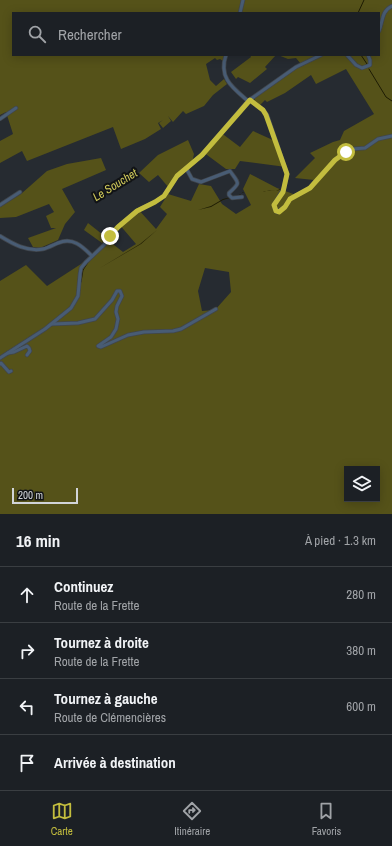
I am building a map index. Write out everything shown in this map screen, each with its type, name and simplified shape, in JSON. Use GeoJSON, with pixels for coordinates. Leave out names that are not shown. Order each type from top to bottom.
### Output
{"type":"FeatureCollection","features":[{"type":"Feature","properties":{"kind":"street"},"geometry":{"type":"LineString","coordinates":[[240,12],[243,0]]}},
{"type":"Feature","properties":{"kind":"street"},"geometry":{"type":"LineString","coordinates":[[380,28],[384,14],[387,9],[392,6]]}},
{"type":"Feature","properties":{"kind":"street"},"geometry":{"type":"LineString","coordinates":[[226,56],[223,69],[226,80],[249,101],[263,110],[285,168],[287,174],[284,188],[274,205],[278,212],[283,209],[290,199],[310,188],[335,160],[346,152],[352,149],[365,148],[375,141],[384,137],[392,136]]}},
{"type":"Feature","properties":{"kind":"street"},"geometry":{"type":"LineString","coordinates":[[56,323],[69,310],[78,296],[81,268],[104,245],[118,227],[137,211],[162,199],[176,178],[202,155],[249,101],[296,68],[319,56]]}},
{"type":"Feature","properties":{"kind":"street"},"geometry":{"type":"LineString","coordinates":[[348,56],[356,65],[362,68],[370,65],[368,56]]}},
{"type":"Feature","properties":{"kind":"street"},"geometry":{"type":"LineString","coordinates":[[0,119],[16,108]]}},
{"type":"Feature","properties":{"kind":"street"},"geometry":{"type":"LineString","coordinates":[[186,168],[192,178],[201,182],[230,171],[238,180],[238,184],[237,187],[229,193],[229,195],[232,198],[242,197]]}},
{"type":"Feature","properties":{"kind":"street"},"geometry":{"type":"LineString","coordinates":[[0,205],[20,192]]}},
{"type":"Feature","properties":{"kind":"street"},"geometry":{"type":"LineString","coordinates":[[0,236],[19,247],[32,249],[43,249],[64,241],[71,241],[78,244],[92,256]]}},
{"type":"Feature","properties":{"kind":"street"},"geometry":{"type":"LineString","coordinates":[[0,358],[52,324],[78,323],[95,319],[112,300],[117,291],[120,291],[122,296],[116,312],[118,319],[117,326],[111,337],[101,343],[98,346],[100,347],[128,335],[144,332],[173,331],[216,309]]}},
{"type":"Feature","properties":{"kind":"street"},"geometry":{"type":"LineString","coordinates":[[8,352],[14,352],[27,346],[30,351],[27,355]]}},
{"type":"Feature","properties":{"kind":"street"},"geometry":{"type":"LineString","coordinates":[[0,364],[1,363],[9,372],[11,370]]}},
{"type":"Feature","properties":{"kind":"shaded area"},"geometry":{"type":"Polygon","coordinates":[[[0,0],[392,0],[392,514],[0,514],[0,281],[26,265],[47,286],[81,264],[109,241],[123,252],[136,244],[119,224],[137,208],[156,229],[167,214],[160,207],[168,194],[191,201],[199,184],[211,186],[222,204],[236,214],[251,205],[243,189],[250,174],[277,188],[296,195],[307,189],[314,180],[295,178],[315,158],[310,153],[340,140],[344,131],[374,114],[346,69],[316,84],[311,75],[285,93],[267,102],[265,100],[259,106],[254,103],[255,97],[301,64],[296,58],[288,59],[280,56],[380,56],[380,12],[12,12],[12,56],[225,56],[223,61],[215,58],[206,64],[210,80],[216,86],[224,79],[227,84],[213,95],[204,106],[186,114],[183,111],[173,122],[168,116],[171,121],[163,128],[159,123],[163,120],[158,123],[161,129],[145,139],[121,149],[113,127],[27,161],[22,151],[0,163],[0,141],[13,134],[6,112],[0,115],[0,0]],[[205,268],[198,291],[202,311],[215,310],[231,292],[229,272],[205,268]]]}},
{"type":"Feature","properties":{"kind":"shaded area"},"geometry":{"type":"Polygon","coordinates":[[[275,56],[265,67],[267,69],[250,83],[238,77],[236,79],[231,72],[251,57],[275,56]]]}},
{"type":"Feature","properties":{"kind":"shaded area"},"geometry":{"type":"Polygon","coordinates":[[[253,131],[275,141],[286,167],[240,161],[235,169],[226,169],[203,152],[220,132],[240,147],[253,131]]]}},
{"type":"Feature","properties":{"kind":"shaded area"},"geometry":{"type":"Polygon","coordinates":[[[188,140],[194,154],[192,163],[186,167],[169,188],[158,175],[149,182],[139,173],[158,155],[188,140]]]}},
{"type":"Feature","properties":{"kind":"shaded area"},"geometry":{"type":"Polygon","coordinates":[[[101,158],[106,170],[62,189],[75,212],[65,224],[58,240],[40,248],[33,247],[28,238],[56,228],[51,228],[46,216],[54,212],[49,204],[16,217],[0,218],[0,207],[21,194],[47,171],[67,164],[101,158]]]}},
{"type":"Feature","properties":{"kind":"shaded area"},"geometry":{"type":"Polygon","coordinates":[[[236,196],[223,200],[211,207],[198,210],[211,206],[223,199],[236,196]]]}},
{"type":"Feature","properties":{"kind":"shaded area"},"geometry":{"type":"Polygon","coordinates":[[[88,223],[107,238],[102,243],[84,230],[88,223]]]}},
{"type":"Feature","properties":{"kind":"shaded area"},"geometry":{"type":"Polygon","coordinates":[[[157,230],[141,244],[100,268],[140,244],[157,230]]]}},
{"type":"Feature","properties":{"kind":"waterway"},"geometry":{"type":"LineString","coordinates":[[358,12],[364,0]]}},
{"type":"Feature","properties":{"kind":"waterway"},"geometry":{"type":"LineString","coordinates":[[362,56],[367,64]]}},
{"type":"Feature","properties":{"kind":"waterway"},"geometry":{"type":"LineString","coordinates":[[369,69],[386,97],[392,101]]}},
{"type":"Feature","properties":{"kind":"waterway","name":"Le Souchet"},"geometry":{"type":"LineString","coordinates":[[120,184],[127,179]]}},
{"type":"Feature","properties":{"kind":"waterway","name":"Le Souchet"},"geometry":{"type":"LineString","coordinates":[[44,247],[51,245]]}},
{"type":"Feature","properties":{"kind":"waterway"},"geometry":{"type":"LineString","coordinates":[[81,282],[83,270],[89,261]]}},
{"type":"Feature","properties":{"kind":"route"},"geometry":{"type":"LineString","coordinates":[[110,236],[137,211],[162,199],[177,176],[202,155],[250,100],[265,112],[269,120],[287,174],[283,192],[274,205],[276,211],[279,212],[290,199],[310,188],[335,160],[346,152]]}}]}
